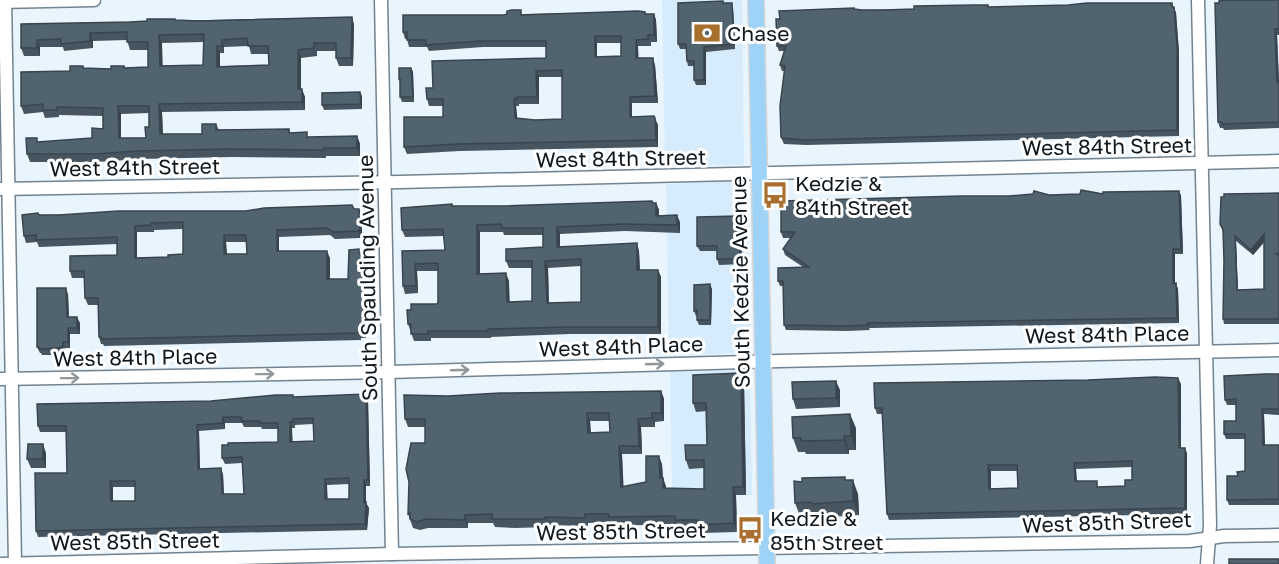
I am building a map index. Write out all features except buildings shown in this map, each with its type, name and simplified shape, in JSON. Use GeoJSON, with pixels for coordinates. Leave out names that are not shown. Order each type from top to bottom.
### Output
{"type":"FeatureCollection","features":[{"type":"Feature","properties":{"kind":"main road","name":"South Kedzie Avenue"},"geometry":{"type":"LineString","coordinates":[[756,0],[767,564]]}},
{"type":"Feature","properties":{"kind":"street"},"geometry":{"type":"LineString","coordinates":[[15,564],[6,379],[3,1],[94,0]]}},
{"type":"Feature","properties":{"kind":"street","name":"South Spaulding Avenue"},"geometry":{"type":"LineString","coordinates":[[381,0],[393,554]]}},
{"type":"Feature","properties":{"kind":"street"},"geometry":{"type":"LineString","coordinates":[[1198,0],[1209,538],[1207,564]]}},
{"type":"Feature","properties":{"kind":"street","name":"West 84th Street"},"geometry":{"type":"LineString","coordinates":[[4,189],[1279,161]]}},
{"type":"Feature","properties":{"kind":"street","name":"West 84th Place"},"geometry":{"type":"LineString","coordinates":[[6,379],[1279,350]]}},
{"type":"Feature","properties":{"kind":"street","name":"West 85th Street"},"geometry":{"type":"LineString","coordinates":[[0,564],[393,554],[1190,541],[1279,535]]}},
{"type":"Feature","properties":{"kind":"shaded area"},"geometry":{"type":"Polygon","coordinates":[[[662,0],[742,0],[744,165],[665,166],[662,0]]]}},
{"type":"Feature","properties":{"kind":"shaded area"},"geometry":{"type":"Polygon","coordinates":[[[747,181],[750,353],[669,355],[666,184],[747,181]]]}},
{"type":"Feature","properties":{"kind":"shaded area"},"geometry":{"type":"Polygon","coordinates":[[[750,370],[752,495],[672,497],[670,372],[750,370]]]}},
{"type":"Feature","properties":{"kind":"place","name":"Chase"},"geometry":{"type":"Point","coordinates":[707,33]}},
{"type":"Feature","properties":{"kind":"place","name":"Kedzie & 84th Street"},"geometry":{"type":"Point","coordinates":[775,195]}},
{"type":"Feature","properties":{"kind":"place","name":"Kedzie & 85th Street"},"geometry":{"type":"Point","coordinates":[750,530]}}]}
